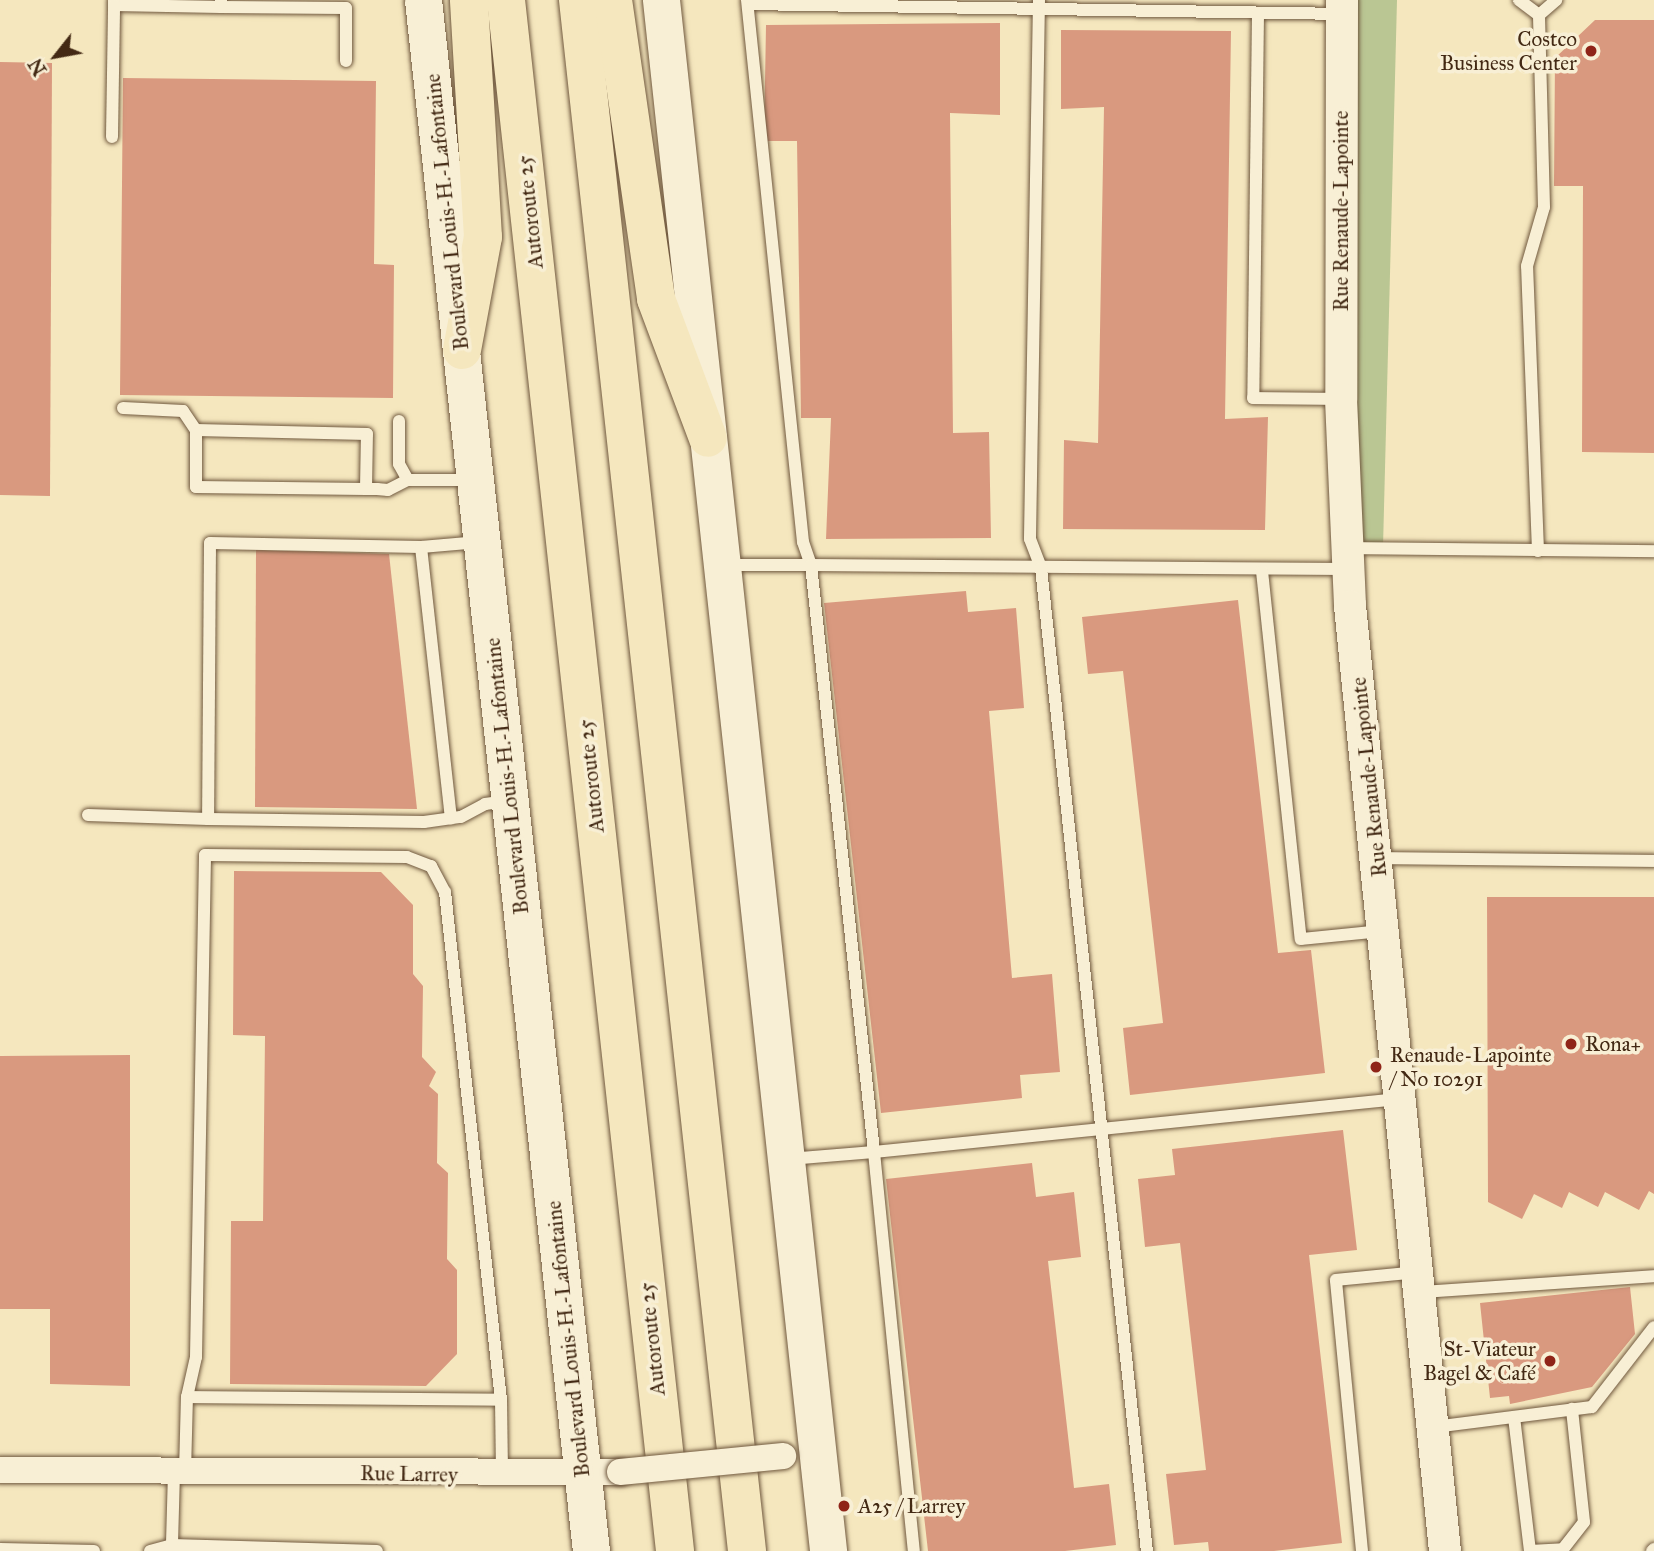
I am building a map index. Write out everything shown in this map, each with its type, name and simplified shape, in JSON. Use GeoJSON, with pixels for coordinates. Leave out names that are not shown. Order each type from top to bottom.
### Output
{"type":"FeatureCollection","features":[{"type":"Feature","properties":{"kind":"highway"},"geometry":{"type":"LineString","coordinates":[[463,350],[483,237],[469,0]]}},
{"type":"Feature","properties":{"kind":"highway","name":"Autoroute 25"},"geometry":{"type":"LineString","coordinates":[[506,0],[675,1551]]}},
{"type":"Feature","properties":{"kind":"highway"},"geometry":{"type":"LineString","coordinates":[[578,0],[747,1551]]}},
{"type":"Feature","properties":{"kind":"highway"},"geometry":{"type":"LineString","coordinates":[[613,0],[656,299],[708,438]]}},
{"type":"Feature","properties":{"kind":"main road","name":"Boulevard Louis-H.-Lafontaine"},"geometry":{"type":"LineString","coordinates":[[424,0],[591,1551]]}},
{"type":"Feature","properties":{"kind":"main road"},"geometry":{"type":"LineString","coordinates":[[661,0],[785,1159],[800,1454],[828,1551]]}},
{"type":"Feature","properties":{"kind":"street","name":"Rue Renaude-Lapointe"},"geometry":{"type":"LineString","coordinates":[[1342,7],[1341,400],[1348,559],[1445,1551]]}},
{"type":"Feature","properties":{"kind":"street","name":"Rue Larrey"},"geometry":{"type":"LineString","coordinates":[[0,1469],[582,1476],[800,1454]]}},
{"type":"Feature","properties":{"kind":"lane"},"geometry":{"type":"LineString","coordinates":[[1519,0],[1539,15]]}},
{"type":"Feature","properties":{"kind":"lane"},"geometry":{"type":"LineString","coordinates":[[1539,15],[1556,0]]}},
{"type":"Feature","properties":{"kind":"lane"},"geometry":{"type":"LineString","coordinates":[[914,1551],[811,565],[803,542],[747,2],[1039,4],[1258,13],[1342,7]]}},
{"type":"Feature","properties":{"kind":"lane"},"geometry":{"type":"LineString","coordinates":[[111,137],[114,3],[221,3],[346,8],[346,61]]}},
{"type":"Feature","properties":{"kind":"lane"},"geometry":{"type":"LineString","coordinates":[[1039,4],[1030,539],[1041,568],[1147,1551]]}},
{"type":"Feature","properties":{"kind":"lane"},"geometry":{"type":"LineString","coordinates":[[1258,13],[1253,398],[1341,400]]}},
{"type":"Feature","properties":{"kind":"lane"},"geometry":{"type":"LineString","coordinates":[[1538,551],[1526,329],[1527,266],[1544,207],[1539,15]]}},
{"type":"Feature","properties":{"kind":"lane"},"geometry":{"type":"LineString","coordinates":[[123,408],[183,411],[196,430],[196,487],[388,490],[408,480],[475,479]]}},
{"type":"Feature","properties":{"kind":"lane"},"geometry":{"type":"LineString","coordinates":[[400,421],[399,464],[408,480]]}},
{"type":"Feature","properties":{"kind":"lane"},"geometry":{"type":"LineString","coordinates":[[196,430],[367,434],[366,489]]}},
{"type":"Feature","properties":{"kind":"lane"},"geometry":{"type":"LineString","coordinates":[[208,819],[210,543],[421,547],[482,542]]}},
{"type":"Feature","properties":{"kind":"lane"},"geometry":{"type":"LineString","coordinates":[[421,547],[451,818]]}},
{"type":"Feature","properties":{"kind":"lane"},"geometry":{"type":"LineString","coordinates":[[722,565],[1262,571],[1348,559],[1538,551],[1654,551]]}},
{"type":"Feature","properties":{"kind":"lane"},"geometry":{"type":"LineString","coordinates":[[1262,571],[1301,939],[1385,930]]}},
{"type":"Feature","properties":{"kind":"lane"},"geometry":{"type":"LineString","coordinates":[[88,815],[208,819],[451,818],[510,800]]}},
{"type":"Feature","properties":{"kind":"lane"},"geometry":{"type":"LineString","coordinates":[[172,1548],[187,1397],[196,1357],[205,855],[407,856],[431,866],[445,892],[501,1400],[502,1475]]}},
{"type":"Feature","properties":{"kind":"lane"},"geometry":{"type":"LineString","coordinates":[[1378,858],[1654,861]]}},
{"type":"Feature","properties":{"kind":"lane"},"geometry":{"type":"LineString","coordinates":[[785,1159],[1402,1099]]}},
{"type":"Feature","properties":{"kind":"lane"},"geometry":{"type":"LineString","coordinates":[[1362,1551],[1336,1280],[1420,1282],[1654,1276]]}},
{"type":"Feature","properties":{"kind":"lane"},"geometry":{"type":"LineString","coordinates":[[1433,1427],[1592,1407],[1654,1327]]}},
{"type":"Feature","properties":{"kind":"lane"},"geometry":{"type":"LineString","coordinates":[[187,1397],[501,1400]]}},
{"type":"Feature","properties":{"kind":"lane"},"geometry":{"type":"LineString","coordinates":[[1514,1417],[1530,1551],[1563,1549],[1584,1522],[1572,1409]]}},
{"type":"Feature","properties":{"kind":"lane"},"geometry":{"type":"LineString","coordinates":[[150,1551],[172,1548],[377,1551]]}},
{"type":"Feature","properties":{"kind":"lane"},"geometry":{"type":"LineString","coordinates":[[0,1549],[93,1551]]}},
{"type":"Feature","properties":{"kind":"green space"},"geometry":{"type":"Polygon","coordinates":[[[1342,0],[1397,0],[1383,547],[1348,548],[1342,0]]]}},
{"type":"Feature","properties":{"kind":"building"},"geometry":{"type":"Polygon","coordinates":[[[1595,20],[1654,20],[1654,453],[1582,452],[1583,186],[1554,186],[1555,58],[1595,20]]]}},
{"type":"Feature","properties":{"kind":"building"},"geometry":{"type":"Polygon","coordinates":[[[1000,23],[1000,115],[950,113],[953,433],[989,432],[991,538],[826,539],[831,418],[801,418],[797,141],[764,141],[766,25],[1000,23]]]}},
{"type":"Feature","properties":{"kind":"building"},"geometry":{"type":"Polygon","coordinates":[[[1061,30],[1231,31],[1225,419],[1268,417],[1265,530],[1063,529],[1064,440],[1098,443],[1104,107],[1061,109],[1061,30]]]}},
{"type":"Feature","properties":{"kind":"building"},"geometry":{"type":"Polygon","coordinates":[[[0,62],[52,63],[50,496],[0,495],[0,62]]]}},
{"type":"Feature","properties":{"kind":"building"},"geometry":{"type":"Polygon","coordinates":[[[123,78],[376,81],[374,264],[394,265],[393,398],[120,395],[123,78]]]}},
{"type":"Feature","properties":{"kind":"building"},"geometry":{"type":"Polygon","coordinates":[[[256,550],[389,554],[417,809],[255,807],[256,550]]]}},
{"type":"Feature","properties":{"kind":"building"},"geometry":{"type":"Polygon","coordinates":[[[966,591],[968,612],[1016,608],[1024,708],[989,711],[1012,978],[1052,974],[1060,1072],[1020,1075],[1022,1098],[881,1113],[824,603],[966,591]]]}},
{"type":"Feature","properties":{"kind":"building"},"geometry":{"type":"Polygon","coordinates":[[[1238,600],[1278,953],[1311,950],[1325,1073],[1130,1095],[1123,1028],[1163,1023],[1123,671],[1088,674],[1082,617],[1238,600]]]}},
{"type":"Feature","properties":{"kind":"building"},"geometry":{"type":"Polygon","coordinates":[[[234,871],[381,872],[413,905],[413,974],[423,986],[422,1057],[436,1072],[429,1086],[438,1094],[437,1163],[448,1173],[447,1259],[457,1270],[457,1354],[426,1386],[230,1384],[231,1221],[263,1221],[265,1036],[233,1035],[234,871]]]}},
{"type":"Feature","properties":{"kind":"building","name":"Rona+"},"geometry":{"type":"Polygon","coordinates":[[[1487,897],[1654,897],[1654,1194],[1649,1191],[1639,1210],[1605,1192],[1598,1207],[1569,1192],[1562,1208],[1534,1194],[1522,1219],[1488,1202],[1487,897]]]}},
{"type":"Feature","properties":{"kind":"building"},"geometry":{"type":"Polygon","coordinates":[[[130,1055],[130,1386],[50,1384],[50,1309],[0,1309],[0,1056],[130,1055]]]}},
{"type":"Feature","properties":{"kind":"building"},"geometry":{"type":"Polygon","coordinates":[[[1343,1130],[1357,1250],[1309,1255],[1342,1543],[1274,1551],[1209,1551],[1208,1542],[1174,1545],[1166,1474],[1206,1470],[1180,1243],[1145,1247],[1138,1179],[1175,1175],[1172,1149],[1343,1130]]]}},
{"type":"Feature","properties":{"kind":"building"},"geometry":{"type":"Polygon","coordinates":[[[1032,1163],[1036,1197],[1074,1192],[1081,1257],[1048,1261],[1074,1488],[1109,1484],[1116,1545],[1065,1551],[928,1551],[886,1179],[1032,1163]]]}},
{"type":"Feature","properties":{"kind":"building","name":"St-Viateur Bagel & Café"},"geometry":{"type":"Polygon","coordinates":[[[1630,1287],[1635,1334],[1592,1387],[1510,1404],[1509,1396],[1490,1398],[1480,1303],[1630,1287]]]}},
{"type":"Feature","properties":{"kind":"place","name":"Costco Business Center"},"geometry":{"type":"Point","coordinates":[1591,51]}},
{"type":"Feature","properties":{"kind":"place","name":"Rona+"},"geometry":{"type":"Point","coordinates":[1571,1044]}},
{"type":"Feature","properties":{"kind":"place","name":"Renaude-Lapointe / No 10291"},"geometry":{"type":"Point","coordinates":[1376,1067]}},
{"type":"Feature","properties":{"kind":"place","name":"St-Viateur Bagel & Café"},"geometry":{"type":"Point","coordinates":[1550,1361]}},
{"type":"Feature","properties":{"kind":"place","name":"A25 / Larrey"},"geometry":{"type":"Point","coordinates":[844,1506]}}]}
